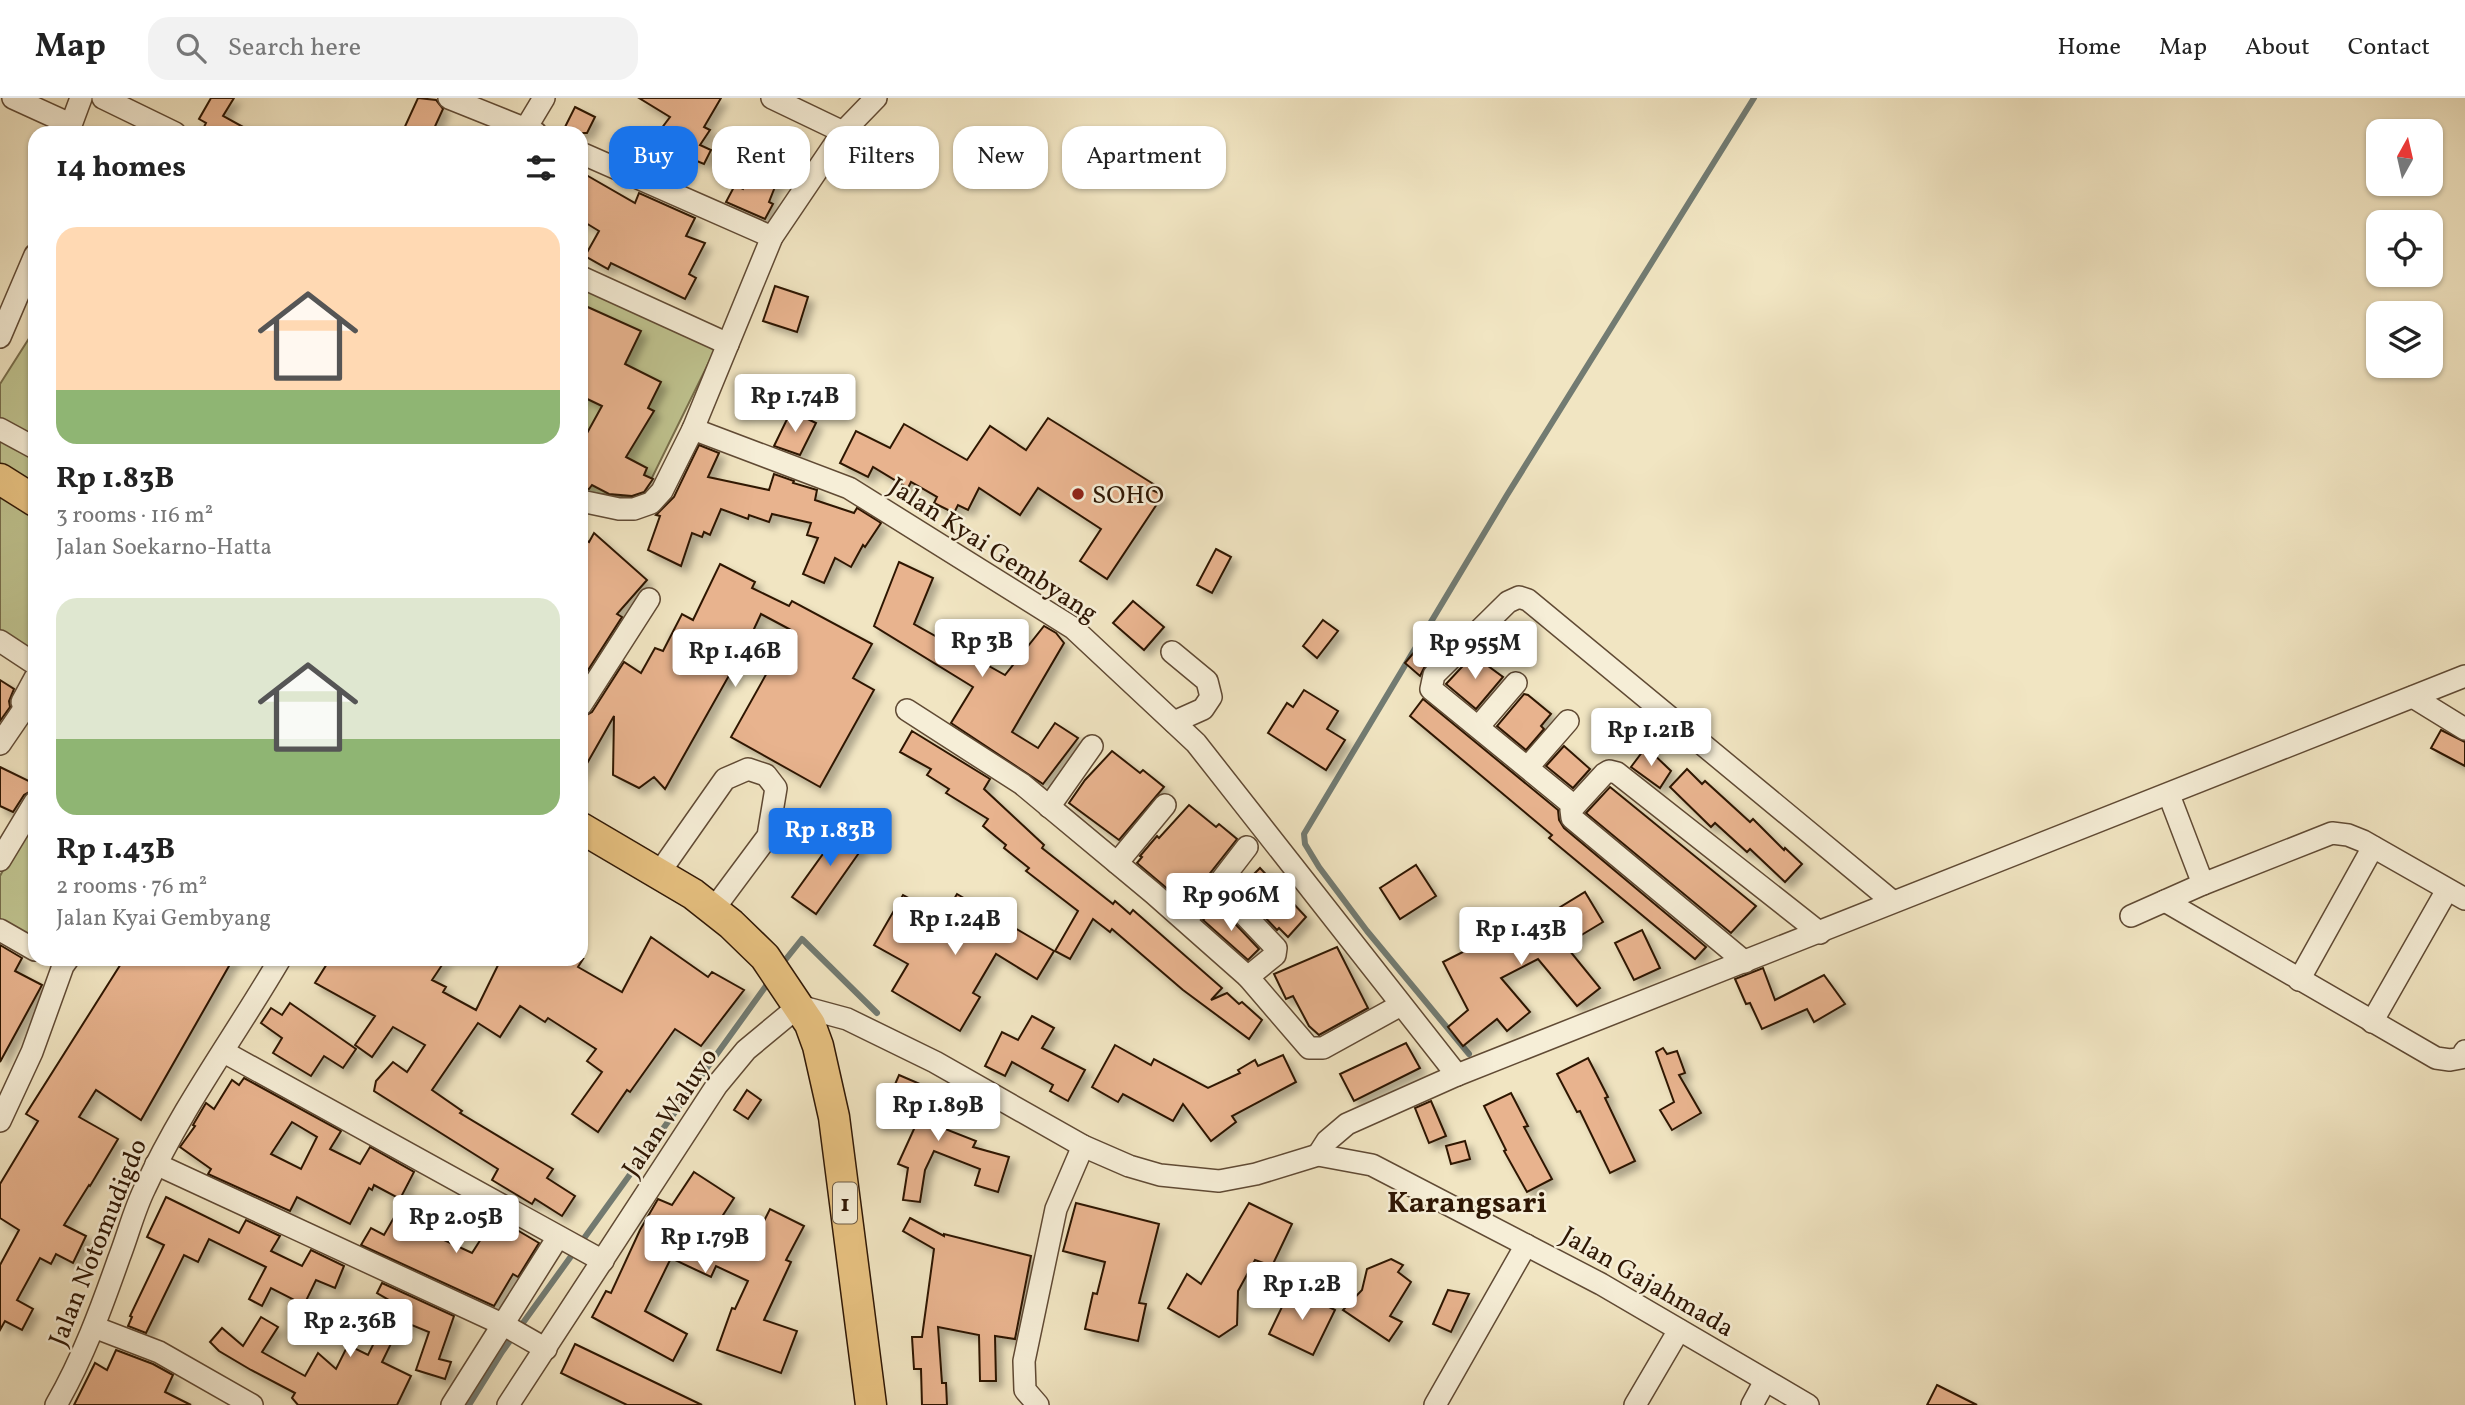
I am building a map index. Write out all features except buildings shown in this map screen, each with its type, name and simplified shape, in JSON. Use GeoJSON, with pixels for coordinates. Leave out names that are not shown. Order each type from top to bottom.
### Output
{"type":"FeatureCollection","features":[{"type":"Feature","properties":{"kind":"highway"},"geometry":{"type":"LineString","coordinates":[[0,479],[28,497]]}},
{"type":"Feature","properties":{"kind":"highway","name":"1"},"geometry":{"type":"LineString","coordinates":[[588,832],[693,894],[731,924],[765,957],[810,1024],[818,1046],[834,1117],[870,1405]]}},
{"type":"Feature","properties":{"kind":"street"},"geometry":{"type":"LineString","coordinates":[[20,101],[65,125],[81,98]]}},
{"type":"Feature","properties":{"kind":"street"},"geometry":{"type":"LineString","coordinates":[[103,98],[161,126]]}},
{"type":"Feature","properties":{"kind":"street"},"geometry":{"type":"LineString","coordinates":[[449,98],[517,126]]}},
{"type":"Feature","properties":{"kind":"street"},"geometry":{"type":"LineString","coordinates":[[531,126],[544,98]]}},
{"type":"Feature","properties":{"kind":"street"},"geometry":{"type":"LineString","coordinates":[[772,98],[830,126]]}},
{"type":"Feature","properties":{"kind":"street"},"geometry":{"type":"LineString","coordinates":[[849,126],[876,98]]}},
{"type":"Feature","properties":{"kind":"street"},"geometry":{"type":"LineString","coordinates":[[588,156],[772,237]]}},
{"type":"Feature","properties":{"kind":"street"},"geometry":{"type":"LineString","coordinates":[[588,502],[619,509],[643,508],[662,491],[693,429],[772,237],[824,160]]}},
{"type":"Feature","properties":{"kind":"street"},"geometry":{"type":"LineString","coordinates":[[588,280],[728,344]]}},
{"type":"Feature","properties":{"kind":"street"},"geometry":{"type":"LineString","coordinates":[[0,337],[26,302]]}},
{"type":"Feature","properties":{"kind":"street"},"geometry":{"type":"LineString","coordinates":[[0,429],[28,444]]}},
{"type":"Feature","properties":{"kind":"street","name":"Jalan Kyai Gembyang"},"geometry":{"type":"LineString","coordinates":[[693,429],[849,488],[1073,628],[1196,743],[1457,1075]]}},
{"type":"Feature","properties":{"kind":"street"},"geometry":{"type":"LineString","coordinates":[[1574,806],[1431,689],[1434,675],[1508,601],[1519,597],[1528,600],[1549,617],[1892,901]]}},
{"type":"Feature","properties":{"kind":"street"},"geometry":{"type":"LineString","coordinates":[[588,694],[649,599]]}},
{"type":"Feature","properties":{"kind":"street"},"geometry":{"type":"LineString","coordinates":[[0,641],[28,659]]}},
{"type":"Feature","properties":{"kind":"street"},"geometry":{"type":"LineString","coordinates":[[1172,652],[1207,681],[1211,697],[1203,709],[1174,722]]}},
{"type":"Feature","properties":{"kind":"street"},"geometry":{"type":"LineString","coordinates":[[1318,1155],[1327,1141],[1347,1124],[1457,1075],[2465,676]]}},
{"type":"Feature","properties":{"kind":"street"},"geometry":{"type":"LineString","coordinates":[[1479,726],[1516,683]]}},
{"type":"Feature","properties":{"kind":"street"},"geometry":{"type":"LineString","coordinates":[[28,691],[22,702],[28,708]]}},
{"type":"Feature","properties":{"kind":"street"},"geometry":{"type":"LineString","coordinates":[[2413,696],[2465,729]]}},
{"type":"Feature","properties":{"kind":"street"},"geometry":{"type":"LineString","coordinates":[[907,710],[1022,784],[1185,920],[1248,977],[1309,1048],[1323,1048],[1401,1005]]}},
{"type":"Feature","properties":{"kind":"street"},"geometry":{"type":"LineString","coordinates":[[0,744],[28,712]]}},
{"type":"Feature","properties":{"kind":"street"},"geometry":{"type":"LineString","coordinates":[[1528,767],[1568,721]]}},
{"type":"Feature","properties":{"kind":"street"},"geometry":{"type":"LineString","coordinates":[[1049,807],[1093,746]]}},
{"type":"Feature","properties":{"kind":"street"},"geometry":{"type":"LineString","coordinates":[[659,873],[725,779],[748,769],[766,775],[776,788],[768,836],[713,910]]}},
{"type":"Feature","properties":{"kind":"street"},"geometry":{"type":"LineString","coordinates":[[1745,962],[1572,818],[1571,810],[1604,774],[1613,771],[1820,933]]}},
{"type":"Feature","properties":{"kind":"street"},"geometry":{"type":"LineString","coordinates":[[2169,795],[2203,884]]}},
{"type":"Feature","properties":{"kind":"street"},"geometry":{"type":"LineString","coordinates":[[1117,863],[1165,805]]}},
{"type":"Feature","properties":{"kind":"street"},"geometry":{"type":"LineString","coordinates":[[0,860],[28,814]]}},
{"type":"Feature","properties":{"kind":"street"},"geometry":{"type":"LineString","coordinates":[[2132,916],[2203,884],[2332,833],[2348,835],[2374,847],[2456,895],[2372,1022]]}},
{"type":"Feature","properties":{"kind":"street"},"geometry":{"type":"LineString","coordinates":[[1185,920],[1217,886],[1247,847]]}},
{"type":"Feature","properties":{"kind":"street"},"geometry":{"type":"LineString","coordinates":[[2299,980],[2374,847]]}},
{"type":"Feature","properties":{"kind":"street"},"geometry":{"type":"LineString","coordinates":[[1217,886],[1276,948],[1275,955],[1248,977]]}},
{"type":"Feature","properties":{"kind":"street"},"geometry":{"type":"LineString","coordinates":[[2165,901],[2436,1058],[2461,1058],[2465,1051]]}},
{"type":"Feature","properties":{"kind":"street"},"geometry":{"type":"LineString","coordinates":[[0,930],[28,946]]}},
{"type":"Feature","properties":{"kind":"street"},"geometry":{"type":"LineString","coordinates":[[0,1121],[7,1084],[32,1052],[59,966]]}},
{"type":"Feature","properties":{"kind":"street","name":"Jalan Notomudigdo"},"geometry":{"type":"LineString","coordinates":[[56,1405],[78,1365],[94,1327],[142,1192],[156,1164],[205,1078],[224,1052],[276,966]]}},
{"type":"Feature","properties":{"kind":"street","name":"Jalan Gajahmada"},"geometry":{"type":"LineString","coordinates":[[794,998],[847,1019],[900,1045],[1008,1102],[1083,1146],[1129,1166],[1160,1175],[1219,1181],[1256,1174],[1318,1155],[1372,1165],[1601,1284],[1808,1405]]}},
{"type":"Feature","properties":{"kind":"street","name":"Jalan Waluyo"},"geometry":{"type":"LineString","coordinates":[[508,1405],[540,1346],[597,1258],[717,1085],[794,998]]}},
{"type":"Feature","properties":{"kind":"street"},"geometry":{"type":"LineString","coordinates":[[224,1052],[597,1258]]}},
{"type":"Feature","properties":{"kind":"street"},"geometry":{"type":"LineString","coordinates":[[1038,1405],[1025,1390],[1024,1361],[1056,1209],[1083,1146]]}},
{"type":"Feature","properties":{"kind":"street"},"geometry":{"type":"LineString","coordinates":[[156,1164],[507,1327],[540,1346]]}},
{"type":"Feature","properties":{"kind":"street"},"geometry":{"type":"LineString","coordinates":[[452,1405],[507,1327],[562,1239]]}},
{"type":"Feature","properties":{"kind":"street"},"geometry":{"type":"LineString","coordinates":[[1435,1405],[1526,1245]]}},
{"type":"Feature","properties":{"kind":"street"},"geometry":{"type":"LineString","coordinates":[[94,1327],[159,1352],[253,1405]]}},
{"type":"Feature","properties":{"kind":"street"},"geometry":{"type":"LineString","coordinates":[[1635,1405],[1679,1330]]}},
{"type":"Feature","properties":{"kind":"street"},"geometry":{"type":"LineString","coordinates":[[1752,1405],[1765,1381]]}},
{"type":"Feature","properties":{"kind":"green space"},"geometry":{"type":"Polygon","coordinates":[[[588,285],[716,348],[642,498],[588,493],[588,285]]]}},
{"type":"Feature","properties":{"kind":"green space"},"geometry":{"type":"Polygon","coordinates":[[[28,340],[28,665],[0,631],[0,384],[28,340]]]}},
{"type":"Feature","properties":{"kind":"green space"},"geometry":{"type":"Polygon","coordinates":[[[28,823],[28,934],[0,920],[0,876],[28,823]]]}},
{"type":"Feature","properties":{"kind":"waterway"},"geometry":{"type":"LineString","coordinates":[[1469,1054],[1367,931],[1319,867],[1305,844],[1304,834],[1507,495],[1754,98]]}},
{"type":"Feature","properties":{"kind":"waterway"},"geometry":{"type":"LineString","coordinates":[[782,964],[802,939],[877,1013]]}},
{"type":"Feature","properties":{"kind":"waterway"},"geometry":{"type":"LineString","coordinates":[[469,1405],[502,1352],[771,979]]}},
{"type":"Feature","properties":{"kind":"place","name":"SOHO"},"geometry":{"type":"Point","coordinates":[1078,494]}},
{"type":"Feature","properties":{"kind":"district","name":"Karangsari"},"geometry":{"type":"Point","coordinates":[1467,1202]}}]}
